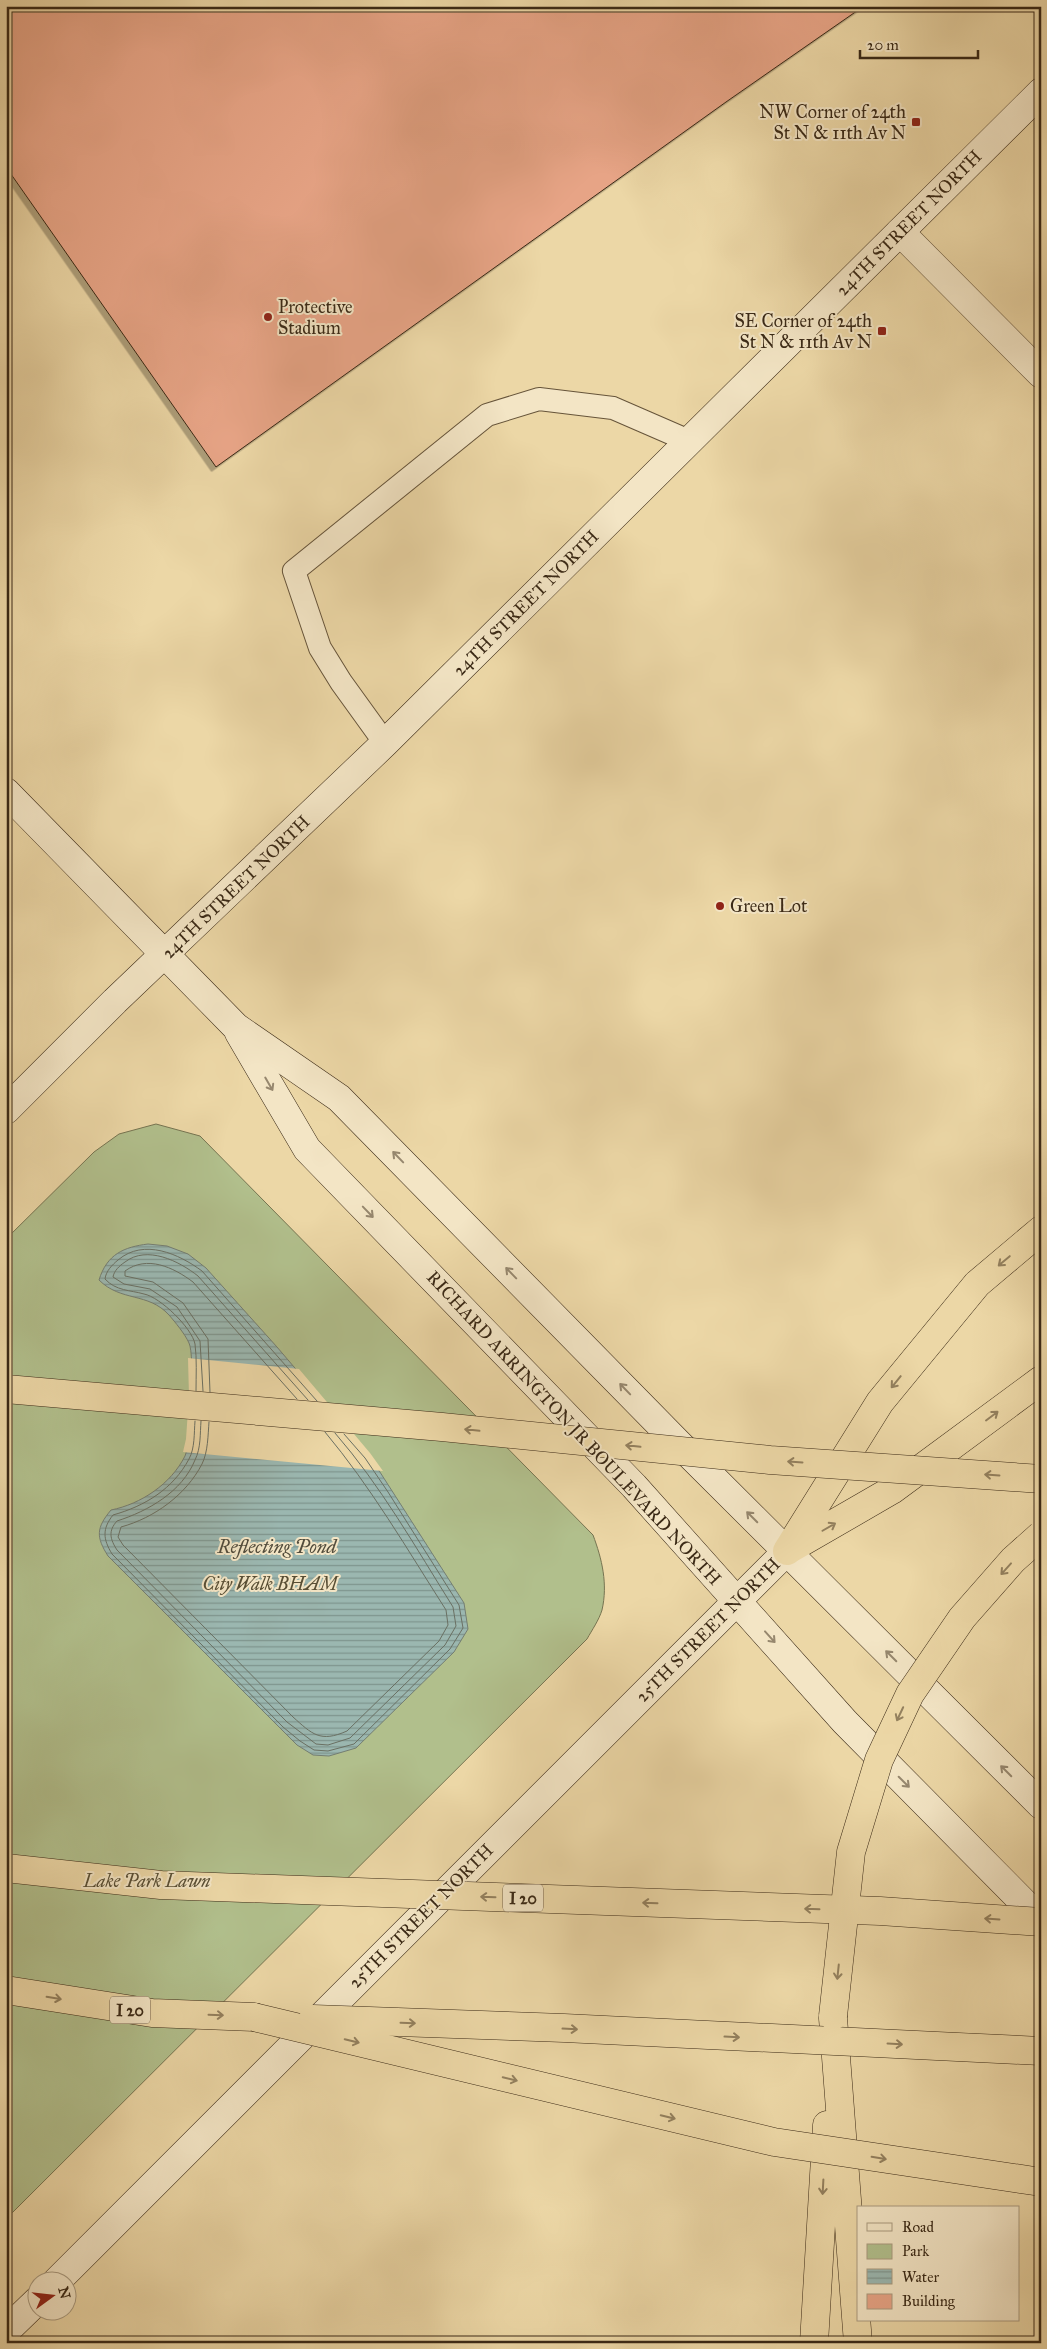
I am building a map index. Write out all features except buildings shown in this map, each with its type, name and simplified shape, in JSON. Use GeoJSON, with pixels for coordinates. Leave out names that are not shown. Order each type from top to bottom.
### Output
{"type":"FeatureCollection","features":[{"type":"Feature","properties":{"kind":"highway"},"geometry":{"type":"LineString","coordinates":[[787,1551],[880,1402],[977,1284],[1041,1230]]}},
{"type":"Feature","properties":{"kind":"highway"},"geometry":{"type":"LineString","coordinates":[[787,1551],[892,1490],[1041,1380]]}},
{"type":"Feature","properties":{"kind":"highway"},"geometry":{"type":"LineString","coordinates":[[6,1389],[442,1427],[770,1460],[1041,1480]]}},
{"type":"Feature","properties":{"kind":"highway"},"geometry":{"type":"LineString","coordinates":[[814,2343],[833,2016],[851,1852],[879,1760],[910,1694],[962,1618],[1013,1560],[1041,1535]]}},
{"type":"Feature","properties":{"kind":"highway","name":"I 20"},"geometry":{"type":"LineString","coordinates":[[6,1868],[161,1885],[880,1911],[1041,1921]]}},
{"type":"Feature","properties":{"kind":"highway","name":"I 20"},"geometry":{"type":"LineString","coordinates":[[6,1990],[152,2013],[564,2028],[1041,2051]]}},
{"type":"Feature","properties":{"kind":"highway"},"geometry":{"type":"LineString","coordinates":[[833,2016],[858,2343]]}},
{"type":"Feature","properties":{"kind":"highway"},"geometry":{"type":"LineString","coordinates":[[254,2017],[774,2142],[1041,2182]]}},
{"type":"Feature","properties":{"kind":"street","name":"24TH STREET NORTH"},"geometry":{"type":"LineString","coordinates":[[6,1110],[385,743],[1041,92]]}},
{"type":"Feature","properties":{"kind":"street"},"geometry":{"type":"LineString","coordinates":[[900,232],[1041,374]]}},
{"type":"Feature","properties":{"kind":"street","name":"RICHARD ARRINGTON JR BOULEVARD NORTH"},"geometry":{"type":"LineString","coordinates":[[10,804],[166,954],[236,1027],[339,1098],[1041,1805]]}},
{"type":"Feature","properties":{"kind":"street","name":"RICHARD ARRINGTON JR BOULEVARD NORTH"},"geometry":{"type":"LineString","coordinates":[[236,1027],[307,1149],[634,1486],[845,1722],[1041,1921]]}},
{"type":"Feature","properties":{"kind":"street","name":"25TH STREET NORTH"},"geometry":{"type":"LineString","coordinates":[[66,2272],[787,1551]]}},
{"type":"Feature","properties":{"kind":"street"},"geometry":{"type":"LineString","coordinates":[[6,2331],[28,2310]]}},
{"type":"Feature","properties":{"kind":"lane"},"geometry":{"type":"LineString","coordinates":[[385,743],[341,682],[320,648],[294,571],[487,415],[538,399],[613,408],[690,441]]}},
{"type":"Feature","properties":{"kind":"green space","name":"City Walk BHAM"},"geometry":{"type":"Polygon","coordinates":[[[156,1124],[200,1136],[593,1535],[603,1572],[604,1600],[599,1617],[587,1639],[6,2219],[6,1239],[94,1152],[119,1134],[156,1124]]]}},
{"type":"Feature","properties":{"kind":"water","name":"Reflecting Pond"},"geometry":{"type":"Polygon","coordinates":[[[148,1244],[167,1246],[188,1254],[206,1268],[277,1347],[369,1455],[464,1603],[468,1629],[454,1652],[356,1748],[329,1756],[313,1755],[297,1745],[108,1556],[101,1543],[100,1527],[111,1510],[144,1498],[163,1484],[179,1466],[187,1448],[192,1381],[189,1343],[180,1328],[161,1308],[152,1303],[116,1292],[99,1280],[102,1271],[117,1253],[131,1247],[148,1244]]]}},
{"type":"Feature","properties":{"kind":"pier"},"geometry":{"type":"Polygon","coordinates":[[[188,1358],[299,1369],[383,1471],[183,1452],[186,1439],[189,1396],[188,1358]]]}},
{"type":"Feature","properties":{"kind":"place","name":"NW Corner of 24th St N & 11th Av N"},"geometry":{"type":"Point","coordinates":[916,122]}},
{"type":"Feature","properties":{"kind":"place","name":"Protective Stadium"},"geometry":{"type":"Point","coordinates":[268,317]}},
{"type":"Feature","properties":{"kind":"place","name":"SE Corner of 24th St N & 11th Av N"},"geometry":{"type":"Point","coordinates":[882,331]}},
{"type":"Feature","properties":{"kind":"place","name":"Green Lot"},"geometry":{"type":"Point","coordinates":[720,906]}},
{"type":"Feature","properties":{"kind":"park label","name":"Lake Park Lawn"},"geometry":{"type":"Point","coordinates":[147,1881]}}]}
